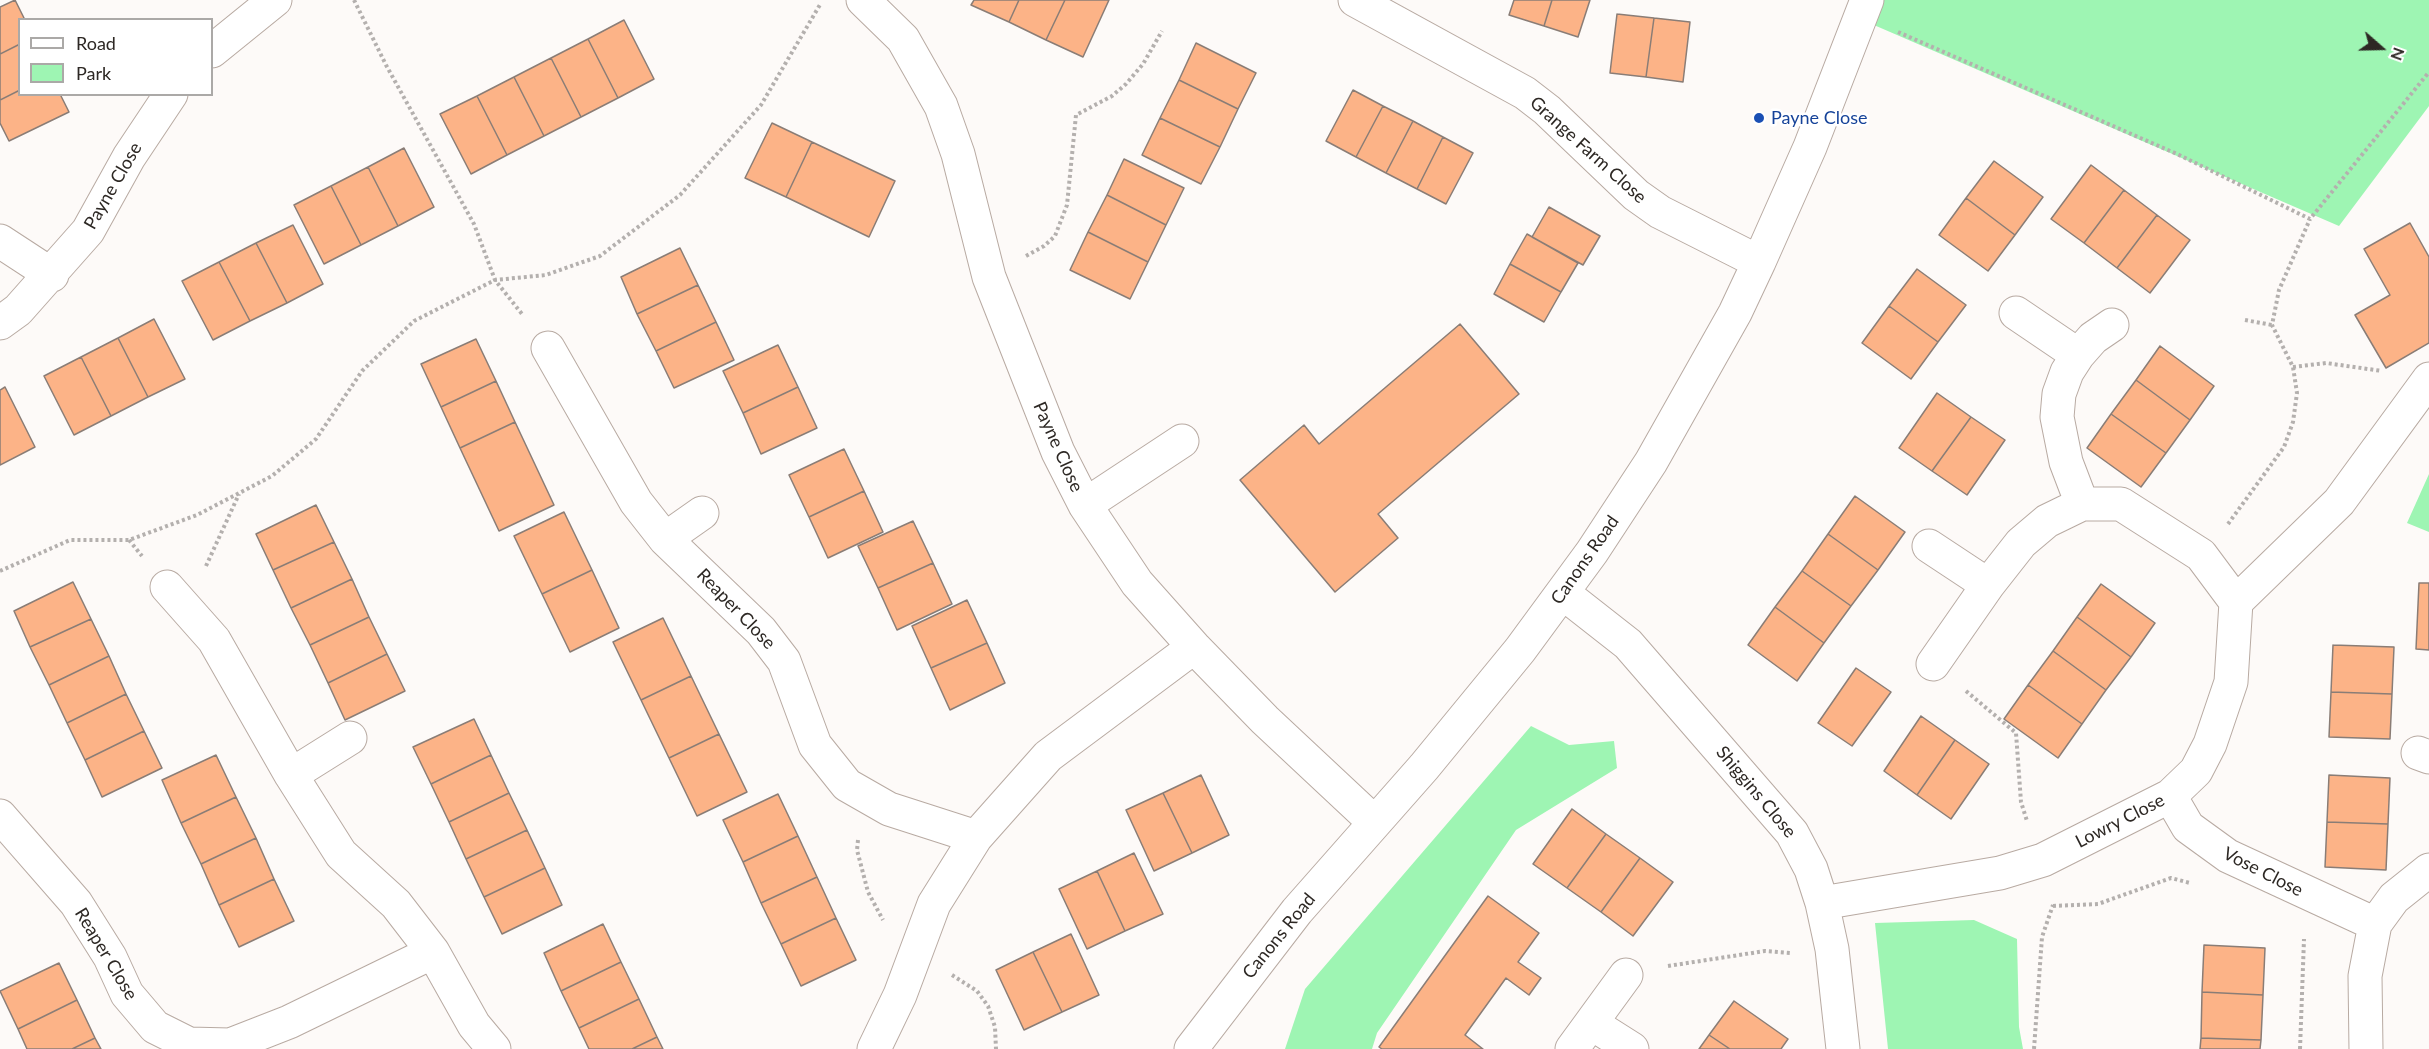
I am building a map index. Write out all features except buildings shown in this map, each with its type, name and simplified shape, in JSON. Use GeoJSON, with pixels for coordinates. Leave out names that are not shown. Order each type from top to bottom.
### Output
{"type":"FeatureCollection","features":[{"type":"Feature","properties":{"kind":"street"},"geometry":{"type":"LineString","coordinates":[[213,50],[275,0]]}},
{"type":"Feature","properties":{"kind":"street","name":"Payne Close"},"geometry":{"type":"LineString","coordinates":[[863,0],[903,39],[942,106],[958,154],[989,277],[1058,452],[1085,505],[1137,583],[1194,647],[1258,713],[1374,822]]}},
{"type":"Feature","properties":{"kind":"street","name":"Grange Farm Close"},"geometry":{"type":"LineString","coordinates":[[1355,0],[1525,93],[1547,110],[1636,195],[1660,212],[1760,262]]}},
{"type":"Feature","properties":{"kind":"street","name":"Canons Road"},"geometry":{"type":"LineString","coordinates":[[1191,1049],[1297,911],[1476,706],[1563,593],[1658,452],[1724,333],[1760,262],[1810,147],[1867,0]]}},
{"type":"Feature","properties":{"kind":"street","name":"Payne Close"},"geometry":{"type":"LineString","coordinates":[[0,323],[18,310],[52,275],[88,231],[129,157],[170,96]]}},
{"type":"Feature","properties":{"kind":"street"},"geometry":{"type":"LineString","coordinates":[[0,241],[52,275]]}},
{"type":"Feature","properties":{"kind":"street"},"geometry":{"type":"LineString","coordinates":[[2016,313],[2078,355]]}},
{"type":"Feature","properties":{"kind":"street"},"geometry":{"type":"LineString","coordinates":[[2082,504],[2066,462],[2057,417],[2059,394],[2067,372],[2078,355],[2093,338],[2112,325]]}},
{"type":"Feature","properties":{"kind":"street","name":"Reaper Close"},"geometry":{"type":"LineString","coordinates":[[548,348],[636,502],[665,539],[761,631],[784,661],[815,745],[847,785],[889,809],[976,837]]}},
{"type":"Feature","properties":{"kind":"street"},"geometry":{"type":"LineString","coordinates":[[1933,664],[1988,585],[2021,543],[2047,521],[2082,504],[2121,504],[2201,555],[2236,602],[2339,502],[2426,382]]}},
{"type":"Feature","properties":{"kind":"street"},"geometry":{"type":"LineString","coordinates":[[1085,505],[1182,441]]}},
{"type":"Feature","properties":{"kind":"street"},"geometry":{"type":"LineString","coordinates":[[665,539],[702,513]]}},
{"type":"Feature","properties":{"kind":"street"},"geometry":{"type":"LineString","coordinates":[[1929,546],[1988,585]]}},
{"type":"Feature","properties":{"kind":"street","name":"Shiggins Close"},"geometry":{"type":"LineString","coordinates":[[1563,593],[1628,644],[1792,833],[1811,869],[1822,903],[1832,949],[1843,1049]]}},
{"type":"Feature","properties":{"kind":"street"},"geometry":{"type":"LineString","coordinates":[[177,598],[214,640],[291,775],[341,854],[396,904],[433,952],[474,1024],[494,1049]]}},
{"type":"Feature","properties":{"kind":"street","name":"Lowry Close"},"geometry":{"type":"LineString","coordinates":[[1822,903],[2000,873],[2032,863],[2170,796],[2196,771],[2210,744],[2231,682],[2236,602]]}},
{"type":"Feature","properties":{"kind":"street"},"geometry":{"type":"LineString","coordinates":[[874,1049],[900,995],[934,904],[976,837],[1048,756],[1194,647]]}},
{"type":"Feature","properties":{"kind":"street"},"geometry":{"type":"LineString","coordinates":[[291,775],[351,738]]}},
{"type":"Feature","properties":{"kind":"street","name":"Vose Close"},"geometry":{"type":"LineString","coordinates":[[2170,796],[2188,827],[2228,856],[2375,924]]}},
{"type":"Feature","properties":{"kind":"street","name":"Reaper Close"},"geometry":{"type":"LineString","coordinates":[[0,816],[76,903],[110,957],[127,994],[155,1027],[189,1044],[230,1045],[289,1023],[433,952]]}},
{"type":"Feature","properties":{"kind":"street"},"geometry":{"type":"LineString","coordinates":[[2366,1049],[2365,976],[2375,924],[2394,898],[2429,870]]}},
{"type":"Feature","properties":{"kind":"street"},"geometry":{"type":"LineString","coordinates":[[1572,1049],[1626,975]]}},
{"type":"Feature","properties":{"kind":"street"},"geometry":{"type":"LineString","coordinates":[[1591,1023],[1632,1049]]}},
{"type":"Feature","properties":{"kind":"path"},"geometry":{"type":"LineString","coordinates":[[354,0],[386,65],[474,224],[495,280]]}},
{"type":"Feature","properties":{"kind":"path"},"geometry":{"type":"LineString","coordinates":[[0,571],[70,540],[129,540],[197,515],[240,493],[272,476],[316,440],[362,371],[414,321],[495,280],[546,275],[600,256],[680,195],[761,105],[823,0]]}},
{"type":"Feature","properties":{"kind":"path"},"geometry":{"type":"LineString","coordinates":[[1892,30],[2177,154],[2310,219]]}},
{"type":"Feature","properties":{"kind":"path"},"geometry":{"type":"LineString","coordinates":[[989,277],[1044,246],[1055,236],[1067,204],[1076,115],[1112,96],[1126,84],[1143,64],[1162,31]]}},
{"type":"Feature","properties":{"kind":"path"},"geometry":{"type":"LineString","coordinates":[[2201,555],[2244,506],[2284,447],[2293,422],[2297,393],[2293,367],[2272,325],[2279,290],[2310,219],[2429,72]]}},
{"type":"Feature","properties":{"kind":"path"},"geometry":{"type":"LineString","coordinates":[[2245,320],[2272,325]]}},
{"type":"Feature","properties":{"kind":"path"},"geometry":{"type":"LineString","coordinates":[[2293,367],[2326,363],[2387,372],[2426,382]]}},
{"type":"Feature","properties":{"kind":"path"},"geometry":{"type":"LineString","coordinates":[[177,598],[240,493]]}},
{"type":"Feature","properties":{"kind":"path"},"geometry":{"type":"LineString","coordinates":[[1933,664],[2016,733],[2022,802],[2028,822]]}},
{"type":"Feature","properties":{"kind":"path"},"geometry":{"type":"LineString","coordinates":[[2053,906],[2098,904],[2171,878],[2193,884]]}},
{"type":"Feature","properties":{"kind":"path"},"geometry":{"type":"LineString","coordinates":[[2034,1049],[2042,937],[2053,906],[2053,896]]}},
{"type":"Feature","properties":{"kind":"path"},"geometry":{"type":"LineString","coordinates":[[2300,1049],[2304,937]]}},
{"type":"Feature","properties":{"kind":"path"},"geometry":{"type":"LineString","coordinates":[[1626,975],[1695,960],[1765,951],[1794,954]]}},
{"type":"Feature","properties":{"kind":"green space"},"geometry":{"type":"Polygon","coordinates":[[[1867,0],[2429,0],[2429,106],[2339,226],[1860,19],[1867,0]]]}},
{"type":"Feature","properties":{"kind":"green space"},"geometry":{"type":"Polygon","coordinates":[[[2429,474],[2429,532],[2407,523],[2429,474]]]}},
{"type":"Feature","properties":{"kind":"green space"},"geometry":{"type":"Polygon","coordinates":[[[1531,726],[1569,745],[1614,741],[1617,768],[1516,830],[1377,1033],[1372,1049],[1285,1049],[1305,989],[1531,726]]]}},
{"type":"Feature","properties":{"kind":"green space"},"geometry":{"type":"Polygon","coordinates":[[[1974,920],[2017,939],[2019,1027],[2023,1049],[1888,1049],[1875,923],[1974,920]]]}},
{"type":"Feature","properties":{"kind":"place","name":"Payne Close"},"geometry":{"type":"Point","coordinates":[1759,118]}}]}
